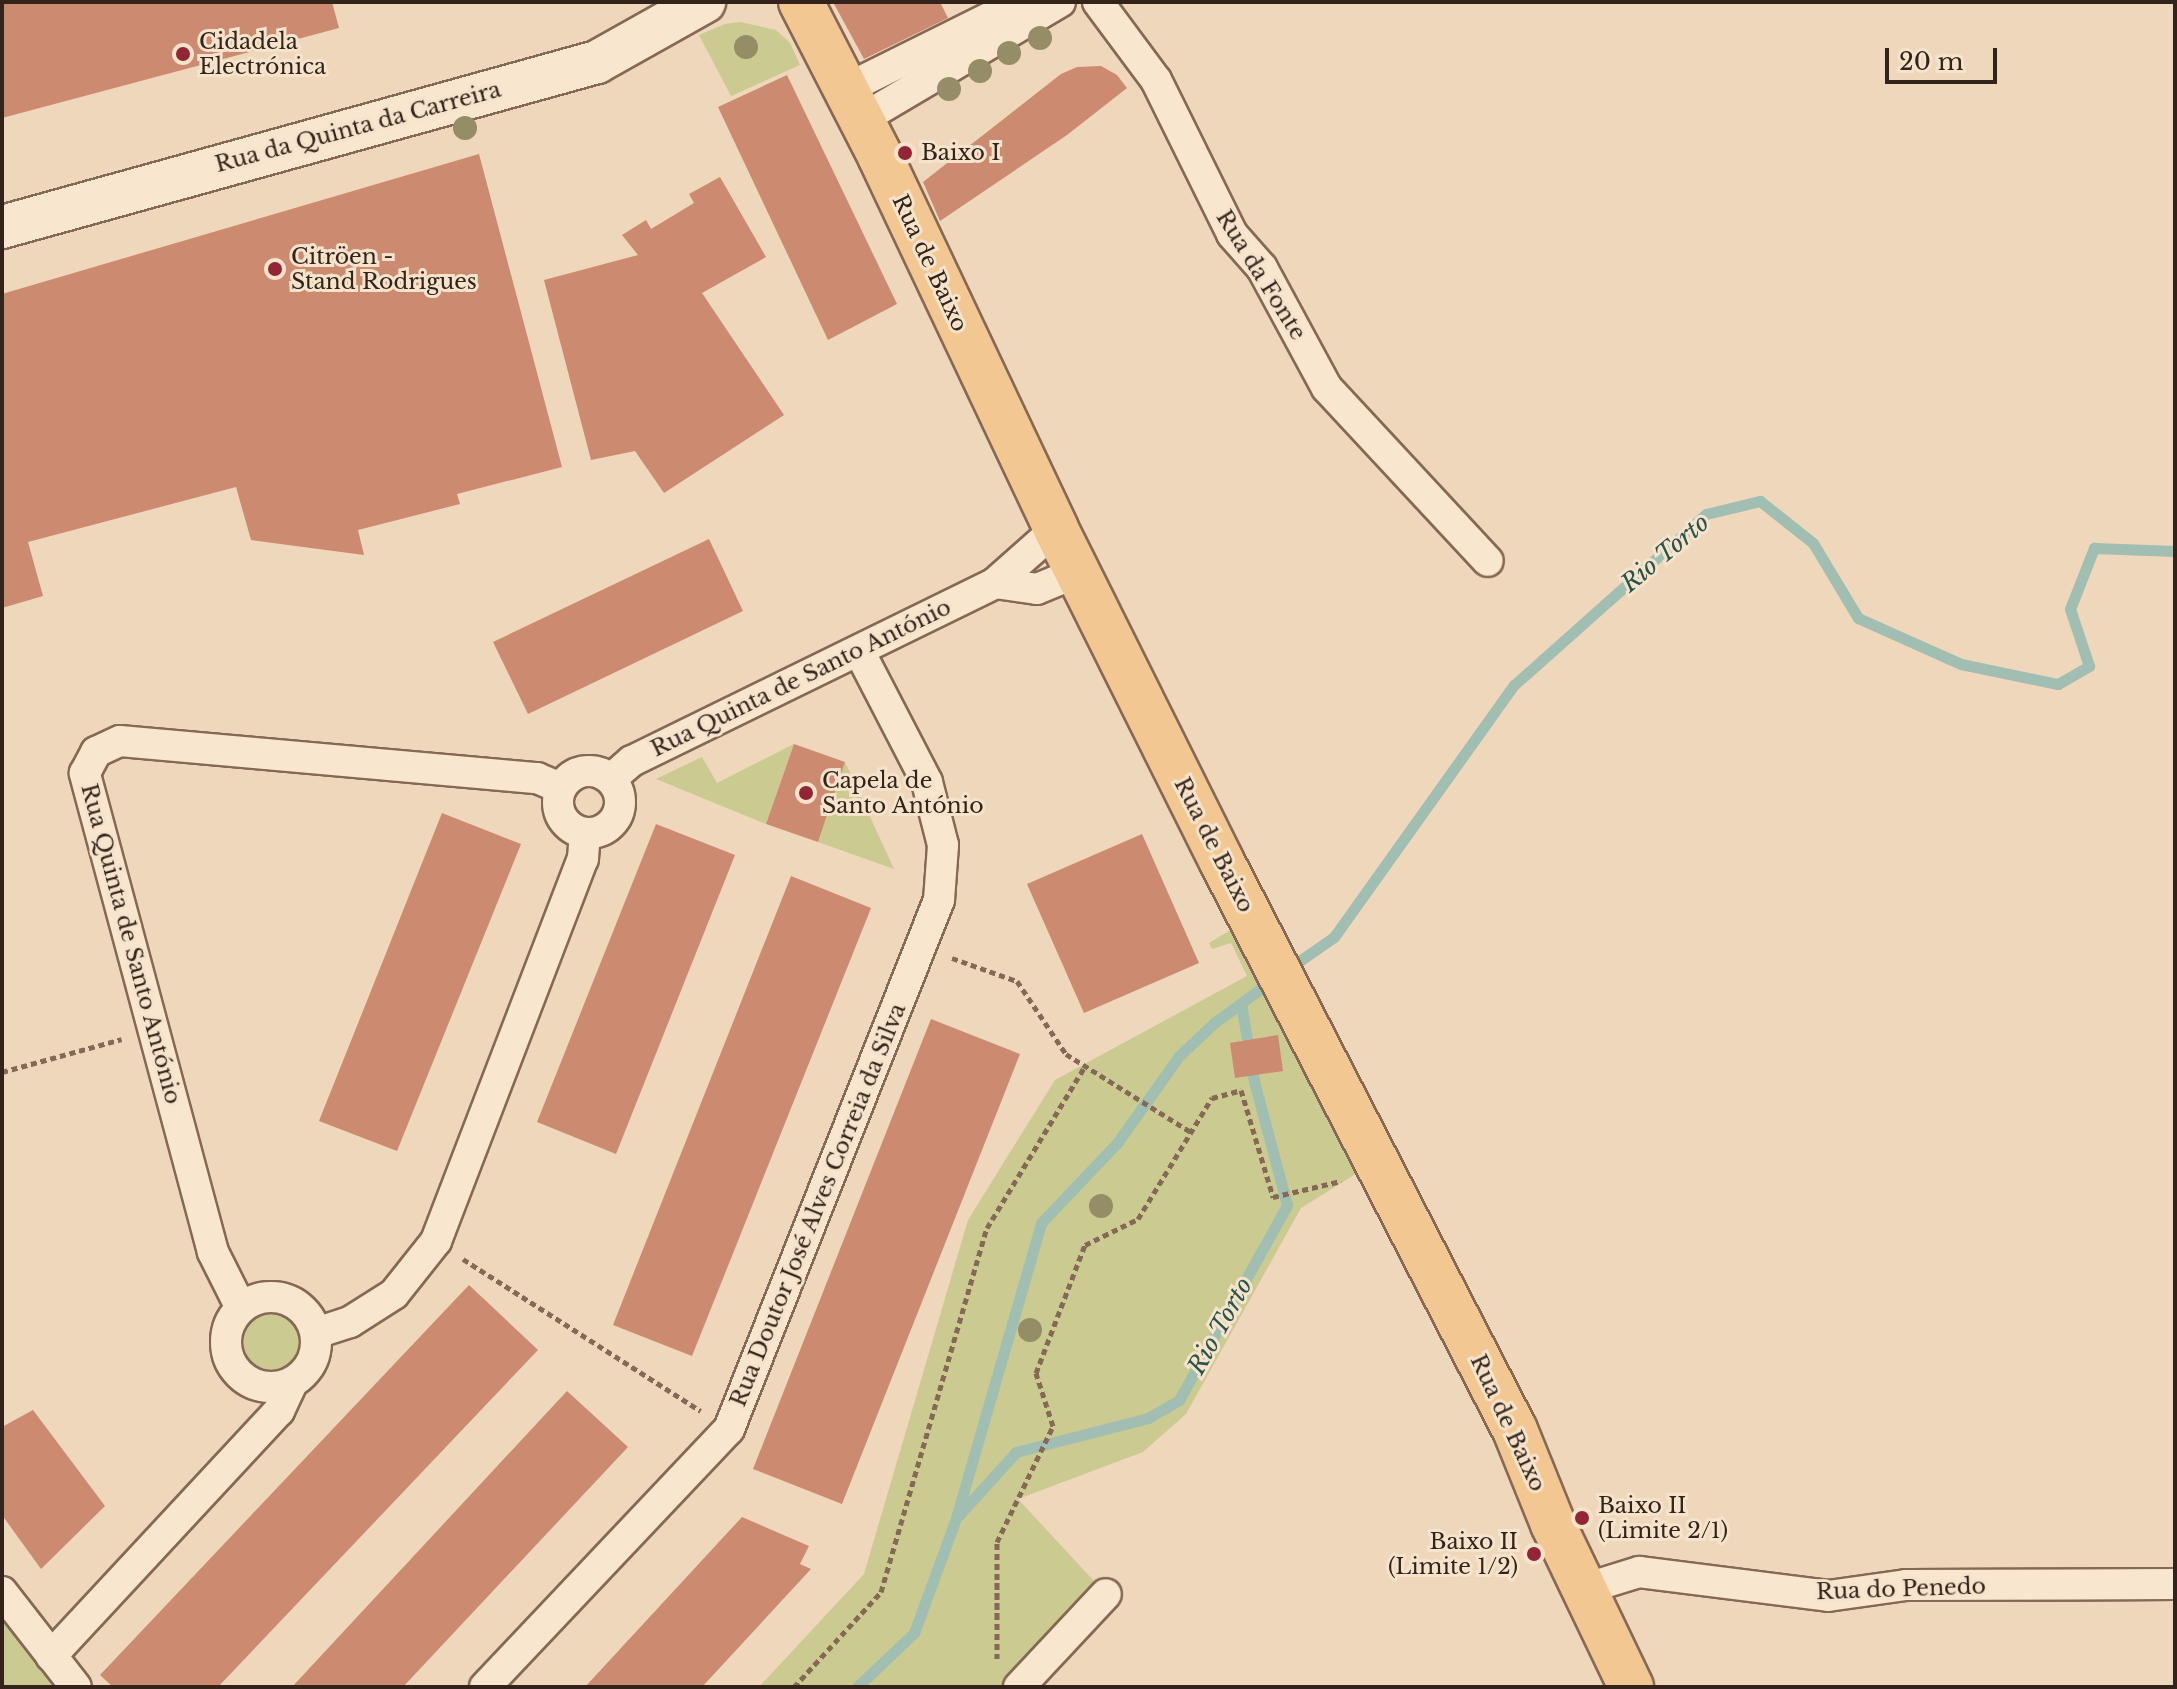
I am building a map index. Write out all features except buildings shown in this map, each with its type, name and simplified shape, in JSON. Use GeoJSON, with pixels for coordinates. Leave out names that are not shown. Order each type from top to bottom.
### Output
{"type":"FeatureCollection","features":[{"type":"Feature","properties":{"kind":"main road","name":"Rua de Baixo"},"geometry":{"type":"LineString","coordinates":[[801,2],[854,104],[1056,529],[1251,918],[1515,1430],[1584,1589],[1631,1687]]}},
{"type":"Feature","properties":{"kind":"street","name":"Rua da Quinta da Carreira"},"geometry":{"type":"LineString","coordinates":[[2,227],[597,62],[704,2]]}},
{"type":"Feature","properties":{"kind":"street"},"geometry":{"type":"LineString","coordinates":[[854,104],[1021,2]]}},
{"type":"Feature","properties":{"kind":"street"},"geometry":{"type":"LineString","coordinates":[[854,104],[1060,2]]}},
{"type":"Feature","properties":{"kind":"street","name":"Rua da Fonte"},"geometry":{"type":"LineString","coordinates":[[1110,6],[1156,80],[1232,234],[1262,268],[1327,388],[1488,561]]}},
{"type":"Feature","properties":{"kind":"street","name":"Rua Quinta de Santo António"},"geometry":{"type":"LineString","coordinates":[[611,779],[632,761],[995,583],[1056,529]]}},
{"type":"Feature","properties":{"kind":"street"},"geometry":{"type":"LineString","coordinates":[[995,583],[1037,589],[1078,572]]}},
{"type":"Feature","properties":{"kind":"street","name":"Rua Doutor José Alves Correia da Silva"},"geometry":{"type":"LineString","coordinates":[[485,1687],[729,1429],[939,900],[943,845],[927,782],[859,651]]}},
{"type":"Feature","properties":{"kind":"street","name":"Rua Quinta de Santo António"},"geometry":{"type":"LineString","coordinates":[[241,1308],[213,1252],[85,773],[96,752],[120,741],[537,778],[560,788]]}},
{"type":"Feature","properties":{"kind":"street"},"geometry":{"type":"LineString","coordinates":[[593,770],[611,779],[620,796],[618,816],[604,830],[585,833],[567,825],[558,808],[560,788],[566,780],[593,770]]}},
{"type":"Feature","properties":{"kind":"street"},"geometry":{"type":"LineString","coordinates":[[316,1333],[350,1322],[394,1294],[436,1241],[583,859],[585,833]]}},
{"type":"Feature","properties":{"kind":"street"},"geometry":{"type":"LineString","coordinates":[[51,1656],[279,1411],[292,1383],[312,1362],[316,1333],[303,1309],[279,1298],[265,1297],[241,1308],[232,1320],[226,1348],[239,1374],[264,1386],[292,1383]]}},
{"type":"Feature","properties":{"kind":"street","name":"Rua do Penedo"},"geometry":{"type":"LineString","coordinates":[[1584,1589],[1639,1572],[1828,1596],[1906,1585],[2175,1584]]}},
{"type":"Feature","properties":{"kind":"street"},"geometry":{"type":"LineString","coordinates":[[2,1592],[76,1687]]}},
{"type":"Feature","properties":{"kind":"street"},"geometry":{"type":"LineString","coordinates":[[1008,1680],[1106,1594]]}},
{"type":"Feature","properties":{"kind":"path"},"geometry":{"type":"LineString","coordinates":[[921,947],[1017,981],[1066,1054],[1191,1132]]}},
{"type":"Feature","properties":{"kind":"path"},"geometry":{"type":"LineString","coordinates":[[2,1072],[153,1031]]}},
{"type":"Feature","properties":{"kind":"path"},"geometry":{"type":"LineString","coordinates":[[794,1687],[881,1592],[987,1228],[1085,1066]]}},
{"type":"Feature","properties":{"kind":"path"},"geometry":{"type":"LineString","coordinates":[[1008,1680],[997,1542],[1053,1426],[1036,1373],[1085,1245],[1138,1219],[1212,1098],[1241,1090],[1273,1197],[1348,1179]]}},
{"type":"Feature","properties":{"kind":"path"},"geometry":{"type":"LineString","coordinates":[[436,1241],[729,1429]]}},
{"type":"Feature","properties":{"kind":"shaded area"},"geometry":{"type":"Polygon","coordinates":[[[740,22],[776,30],[790,43],[800,65],[731,96],[699,35],[725,24],[740,22]]]}},
{"type":"Feature","properties":{"kind":"shaded area"},"geometry":{"type":"Polygon","coordinates":[[[794,744],[766,824],[656,779],[702,757],[717,783],[794,744]]]}},
{"type":"Feature","properties":{"kind":"shaded area"},"geometry":{"type":"Polygon","coordinates":[[[845,762],[894,869],[818,842],[845,762]]]}},
{"type":"Feature","properties":{"kind":"shaded area"},"geometry":{"type":"Polygon","coordinates":[[[1251,918],[1378,1160],[1301,1208],[1186,1414],[1143,1452],[1018,1499],[1106,1594],[1019,1687],[759,1687],[864,1574],[968,1220],[1055,1080],[1247,976],[1231,943],[1212,949],[1209,943],[1251,918]]]}},
{"type":"Feature","properties":{"kind":"shaded area"},"geometry":{"type":"Polygon","coordinates":[[[270,1311],[291,1320],[300,1341],[291,1362],[270,1371],[249,1362],[240,1341],[249,1320],[270,1311]]]}},
{"type":"Feature","properties":{"kind":"shaded area"},"geometry":{"type":"Polygon","coordinates":[[[2,1592],[76,1687],[2,1687],[2,1592]]]}},
{"type":"Feature","properties":{"kind":"waterway","name":"Rio Torto"},"geometry":{"type":"LineString","coordinates":[[1288,969],[1334,937],[1514,685],[1706,514],[1760,501],[1813,543],[1858,618],[1961,664],[2058,684],[2089,666],[2070,609],[2094,548],[2175,551]]}},
{"type":"Feature","properties":{"kind":"waterway","name":"Rio Torto"},"geometry":{"type":"LineString","coordinates":[[857,1687],[914,1633],[956,1518],[1041,1223],[1117,1143],[1179,1056],[1214,1023],[1274,979]]}},
{"type":"Feature","properties":{"kind":"waterway","name":"Rio Torto"},"geometry":{"type":"LineString","coordinates":[[959,1515],[1016,1452],[1148,1418],[1179,1400],[1287,1205],[1254,1081],[1241,1003]]}},
{"type":"Feature","properties":{"kind":"place","name":"Cidadela Electrónica"},"geometry":{"type":"Point","coordinates":[183,54]}},
{"type":"Feature","properties":{"kind":"place","name":"Baixo I"},"geometry":{"type":"Point","coordinates":[905,153]}},
{"type":"Feature","properties":{"kind":"place","name":"Citröen - Stand Rodrigues"},"geometry":{"type":"Point","coordinates":[275,269]}},
{"type":"Feature","properties":{"kind":"place","name":"Capela de Santo António"},"geometry":{"type":"Point","coordinates":[806,793]}},
{"type":"Feature","properties":{"kind":"place","name":"Baixo II (Limite 2/1)"},"geometry":{"type":"Point","coordinates":[1582,1518]}},
{"type":"Feature","properties":{"kind":"place","name":"Baixo II (Limite 1/2)"},"geometry":{"type":"Point","coordinates":[1534,1554]}}]}
